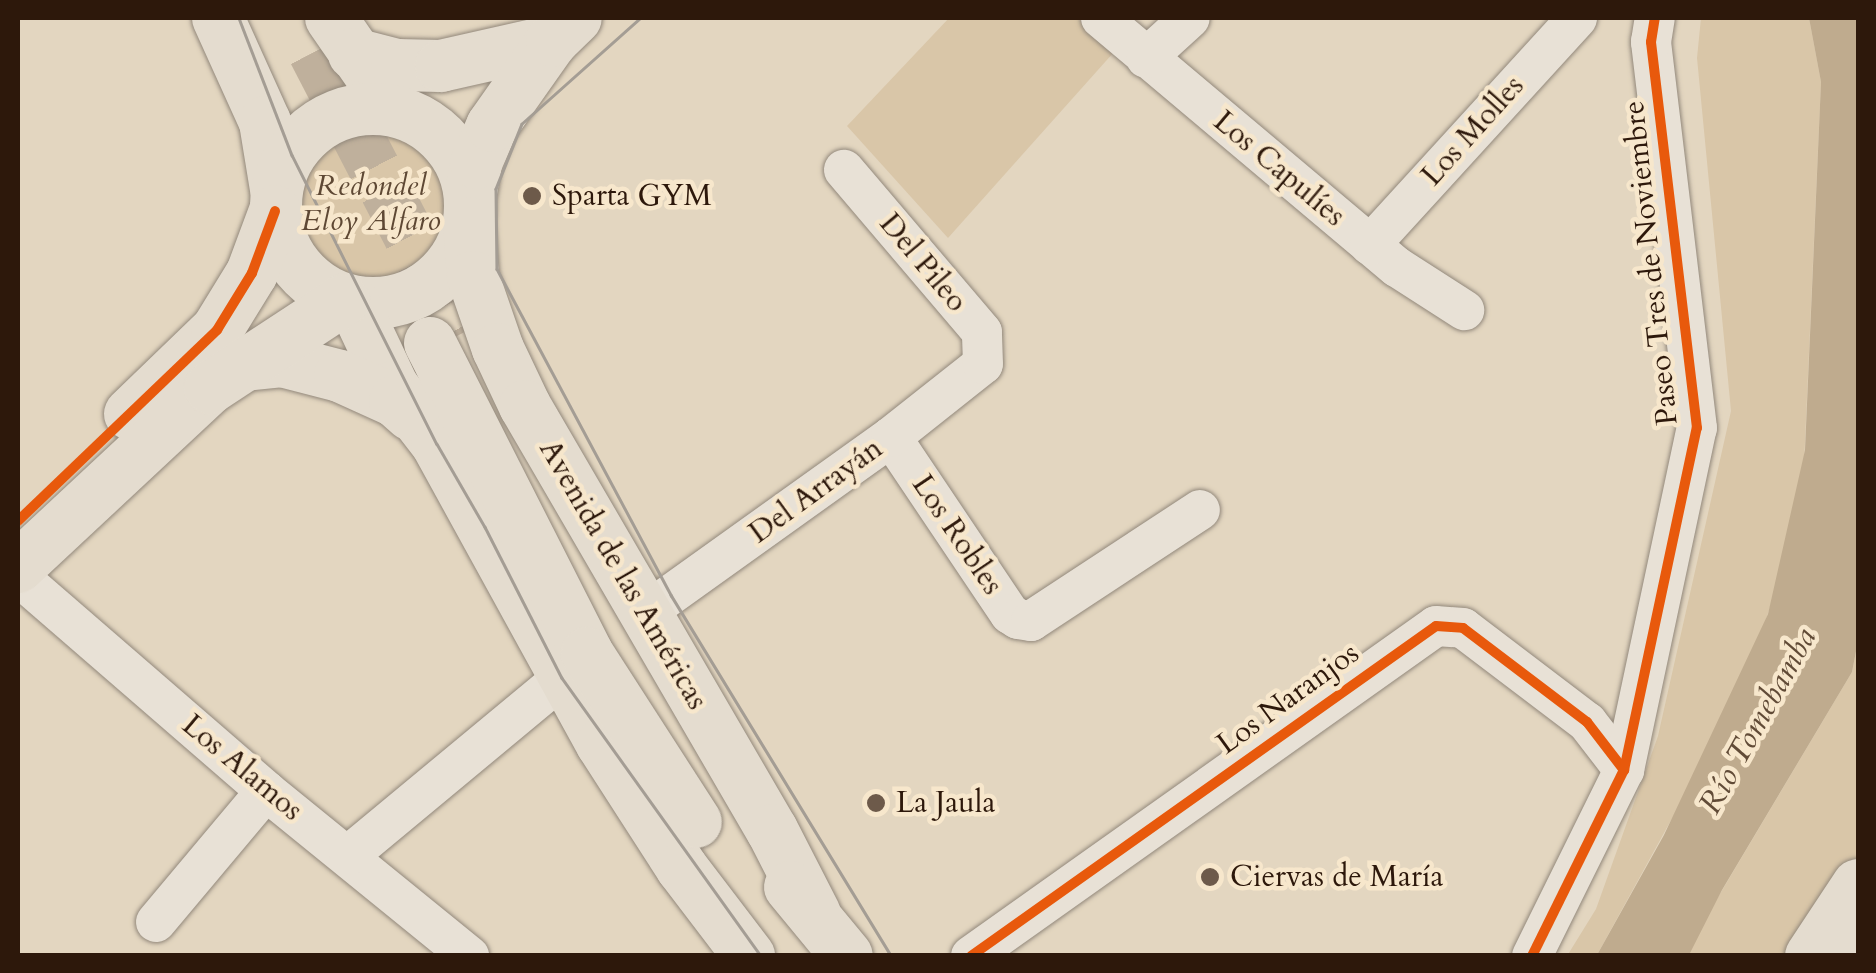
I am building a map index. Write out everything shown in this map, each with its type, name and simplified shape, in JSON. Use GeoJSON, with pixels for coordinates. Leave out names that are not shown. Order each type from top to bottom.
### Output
{"type":"FeatureCollection","features":[{"type":"Feature","properties":{"kind":"main road"},"geometry":{"type":"LineString","coordinates":[[218,18],[265,122],[278,231],[295,266],[325,292],[348,301],[384,302],[413,295],[429,286],[455,258],[482,144],[564,29]]}},
{"type":"Feature","properties":{"kind":"main road"},"geometry":{"type":"LineString","coordinates":[[258,18],[315,42],[397,65],[445,66],[564,29]]}},
{"type":"Feature","properties":{"kind":"main road"},"geometry":{"type":"LineString","coordinates":[[18,567],[154,416],[218,330],[252,274],[296,145],[329,119],[363,109],[402,113],[564,29]]}},
{"type":"Feature","properties":{"kind":"main road"},"geometry":{"type":"LineString","coordinates":[[315,42],[402,113],[430,126],[450,146],[464,170],[469,210]]}},
{"type":"Feature","properties":{"kind":"main road","name":"Avenida de las Américas"},"geometry":{"type":"LineString","coordinates":[[469,210],[473,277],[505,366],[532,420],[772,830],[815,914]]}},
{"type":"Feature","properties":{"kind":"main road"},"geometry":{"type":"LineString","coordinates":[[18,521],[154,416],[210,388],[298,326],[348,301]]}},
{"type":"Feature","properties":{"kind":"main road","name":"Avenida de las Américas"},"geometry":{"type":"LineString","coordinates":[[348,301],[394,387],[437,444],[562,678],[682,868],[752,956]]}},
{"type":"Feature","properties":{"kind":"main road","name":"Avenida de las Américas"},"geometry":{"type":"LineString","coordinates":[[752,956],[713,848],[587,652],[445,338],[725,816],[815,914],[847,956]]}},
{"type":"Feature","properties":{"kind":"main road"},"geometry":{"type":"LineString","coordinates":[[245,365],[282,361],[340,376],[395,402],[437,444]]}},
{"type":"Feature","properties":{"kind":"main road"},"geometry":{"type":"LineString","coordinates":[[1811,956],[1858,885]]}},
{"type":"Feature","properties":{"kind":"street","name":"Los Capulíes"},"geometry":{"type":"LineString","coordinates":[[1102,18],[1370,245],[1464,310]]}},
{"type":"Feature","properties":{"kind":"street"},"geometry":{"type":"LineString","coordinates":[[1146,58],[1190,18]]}},
{"type":"Feature","properties":{"kind":"street","name":"Los Molles"},"geometry":{"type":"LineString","coordinates":[[1370,245],[1577,18]]}},
{"type":"Feature","properties":{"kind":"street","name":"Paseo Tres de Noviembre"},"geometry":{"type":"LineString","coordinates":[[1532,956],[1624,770],[1697,428],[1645,26]]}},
{"type":"Feature","properties":{"kind":"street","name":"Del Pileo"},"geometry":{"type":"LineString","coordinates":[[844,170],[982,332],[983,364]]}},
{"type":"Feature","properties":{"kind":"street","name":"Del Arrayán"},"geometry":{"type":"LineString","coordinates":[[646,612],[891,438],[983,364]]}},
{"type":"Feature","properties":{"kind":"street","name":"Los Robles"},"geometry":{"type":"LineString","coordinates":[[891,438],[1010,614],[1030,621],[1200,510]]}},
{"type":"Feature","properties":{"kind":"street","name":"Los Alamos"},"geometry":{"type":"LineString","coordinates":[[18,576],[266,791],[469,956]]}},
{"type":"Feature","properties":{"kind":"street","name":"Los Naranjos"},"geometry":{"type":"LineString","coordinates":[[971,956],[1436,626],[1463,628],[1587,722],[1624,770]]}},
{"type":"Feature","properties":{"kind":"street"},"geometry":{"type":"LineString","coordinates":[[349,855],[562,678]]}},
{"type":"Feature","properties":{"kind":"street"},"geometry":{"type":"LineString","coordinates":[[156,922],[266,791]]}},
{"type":"Feature","properties":{"kind":"green space"},"geometry":{"type":"Polygon","coordinates":[[[949,18],[1077,18],[1114,52],[948,238],[847,126],[949,18]]]}},
{"type":"Feature","properties":{"kind":"green space"},"geometry":{"type":"Polygon","coordinates":[[[1701,18],[1809,18],[1821,82],[1802,510],[1743,689],[1597,955],[1567,956],[1596,909],[1658,736],[1731,411],[1697,58],[1701,18]]]}},
{"type":"Feature","properties":{"kind":"green space","name":"Redondel Eloy Alfaro"},"geometry":{"type":"Polygon","coordinates":[[[372,121],[403,128],[430,145],[447,172],[454,203],[447,234],[430,261],[403,278],[372,285],[341,278],[314,261],[297,234],[290,203],[297,172],[314,145],[341,128],[372,121]]]}},
{"type":"Feature","properties":{"kind":"green space"},"geometry":{"type":"Polygon","coordinates":[[[1858,641],[1858,855],[1785,955],[1683,956],[1852,672],[1858,641]]]}},
{"type":"Feature","properties":{"kind":"water","name":"Río Tomebamba"},"geometry":{"type":"Polygon","coordinates":[[[1809,18],[1858,18],[1858,641],[1852,672],[1722,890],[1689,955],[1597,955],[1664,835],[1768,614],[1805,450],[1821,82],[1809,18]]]}},
{"type":"Feature","properties":{"kind":"tunnel"},"geometry":{"type":"LineString","coordinates":[[314,52],[460,334]]}},
{"type":"Feature","properties":{"kind":"tram line"},"geometry":{"type":"LineString","coordinates":[[239,18],[292,155],[437,444],[485,527],[562,678],[761,956]]}},
{"type":"Feature","properties":{"kind":"tram line"},"geometry":{"type":"LineString","coordinates":[[641,18],[522,124],[496,189],[497,269],[671,595],[891,956]]}},
{"type":"Feature","properties":{"kind":"cycle path"},"geometry":{"type":"LineString","coordinates":[[1532,956],[1624,770],[1697,428],[1651,42],[1655,18]]}},
{"type":"Feature","properties":{"kind":"cycle path"},"geometry":{"type":"LineString","coordinates":[[18,521],[217,330],[252,273],[275,211]]}},
{"type":"Feature","properties":{"kind":"cycle path"},"geometry":{"type":"LineString","coordinates":[[971,956],[1436,626],[1463,628],[1587,722],[1624,770]]}},
{"type":"Feature","properties":{"kind":"place","name":"Sparta GYM"},"geometry":{"type":"Point","coordinates":[532,196]}},
{"type":"Feature","properties":{"kind":"place","name":"La Jaula"},"geometry":{"type":"Point","coordinates":[876,803]}},
{"type":"Feature","properties":{"kind":"place","name":"Ciervas de María"},"geometry":{"type":"Point","coordinates":[1210,877]}}]}
